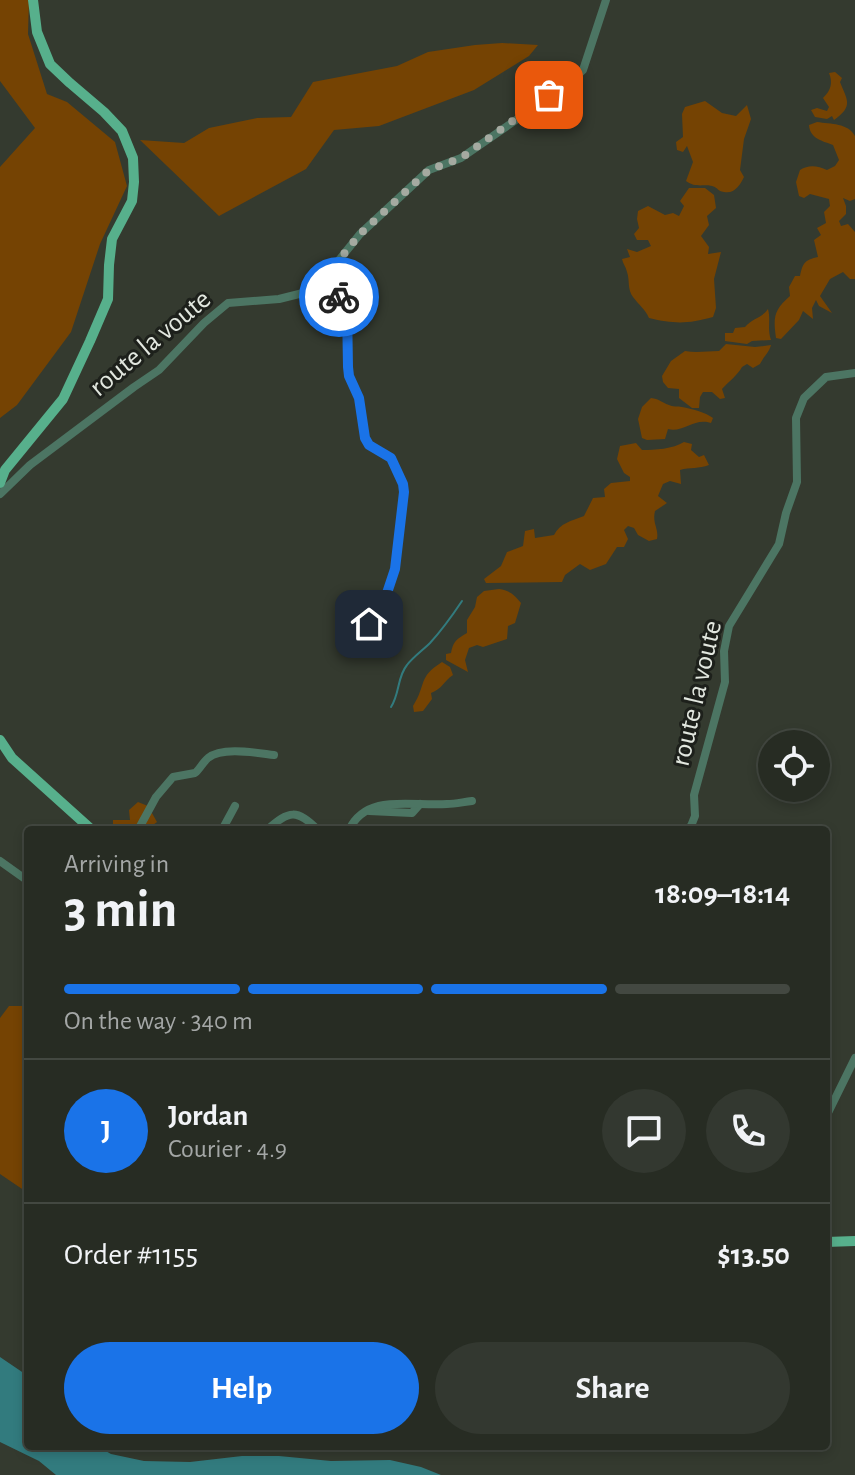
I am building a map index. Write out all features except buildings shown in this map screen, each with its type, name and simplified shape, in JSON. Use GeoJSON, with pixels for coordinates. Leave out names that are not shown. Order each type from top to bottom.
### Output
{"type":"FeatureCollection","features":[{"type":"Feature","properties":{"kind":"main road"},"geometry":{"type":"LineString","coordinates":[[0,483],[3,472],[63,399],[96,327],[108,299],[112,239],[132,201],[134,182],[133,158],[122,131],[50,64],[37,32],[33,0]]}},
{"type":"Feature","properties":{"kind":"main road"},"geometry":{"type":"LineString","coordinates":[[0,740],[12,758],[88,826]]}},
{"type":"Feature","properties":{"kind":"main road"},"geometry":{"type":"LineString","coordinates":[[830,1242],[855,1241]]}},
{"type":"Feature","properties":{"kind":"street","name":"route la voute"},"geometry":{"type":"LineString","coordinates":[[0,494],[30,465],[159,370],[228,303],[279,299],[303,293],[323,280],[360,234],[429,170],[461,158],[568,84],[583,70],[606,0]]}},
{"type":"Feature","properties":{"kind":"street"},"geometry":{"type":"LineString","coordinates":[[323,280],[347,308],[349,376],[359,398],[365,438],[369,445],[391,458],[403,484],[404,499],[395,569],[384,602],[369,624]]}},
{"type":"Feature","properties":{"kind":"street","name":"route la voute"},"geometry":{"type":"LineString","coordinates":[[691,826],[695,816],[694,795],[725,682],[724,651],[729,626],[779,544],[797,482],[796,418],[804,398],[826,377],[855,373]]}},
{"type":"Feature","properties":{"kind":"street"},"geometry":{"type":"LineString","coordinates":[[140,826],[156,797],[173,777],[195,773],[208,757],[225,752],[274,755]]}},
{"type":"Feature","properties":{"kind":"street"},"geometry":{"type":"LineString","coordinates":[[352,826],[359,817],[378,805],[472,801]]}},
{"type":"Feature","properties":{"kind":"street"},"geometry":{"type":"LineString","coordinates":[[224,826],[235,806]]}},
{"type":"Feature","properties":{"kind":"street"},"geometry":{"type":"LineString","coordinates":[[271,826],[286,815],[298,815],[314,826]]}},
{"type":"Feature","properties":{"kind":"street"},"geometry":{"type":"LineString","coordinates":[[0,861],[24,878]]}},
{"type":"Feature","properties":{"kind":"street"},"geometry":{"type":"LineString","coordinates":[[830,1109],[855,1058]]}},
{"type":"Feature","properties":{"kind":"shaded area"},"geometry":{"type":"Polygon","coordinates":[[[0,0],[29,0],[28,34],[47,94],[67,102],[115,142],[127,186],[100,244],[71,332],[17,405],[0,418],[0,167],[35,128],[0,81],[0,0]]]}},
{"type":"Feature","properties":{"kind":"shaded area"},"geometry":{"type":"Polygon","coordinates":[[[502,43],[538,45],[529,56],[474,90],[379,126],[334,130],[306,169],[219,216],[140,140],[184,143],[209,128],[257,118],[291,117],[313,82],[397,66],[428,52],[502,43]]]}},
{"type":"Feature","properties":{"kind":"shaded area"},"geometry":{"type":"Polygon","coordinates":[[[835,72],[842,78],[840,82],[847,107],[834,120],[832,116],[827,119],[815,117],[811,110],[827,111],[829,107],[823,98],[830,86],[829,73],[835,72]]]}},
{"type":"Feature","properties":{"kind":"shaded area"},"geometry":{"type":"Polygon","coordinates":[[[705,101],[722,113],[736,116],[747,105],[751,119],[744,139],[740,170],[744,177],[731,192],[686,181],[693,162],[687,146],[683,152],[677,150],[676,142],[683,137],[682,114],[685,107],[705,101]]]}},
{"type":"Feature","properties":{"kind":"shaded area"},"geometry":{"type":"Polygon","coordinates":[[[817,122],[844,126],[855,136],[855,199],[850,201],[843,198],[846,214],[839,221],[841,226],[848,224],[855,232],[855,279],[850,279],[843,272],[830,279],[820,296],[832,313],[819,306],[816,300],[812,308],[813,319],[803,311],[799,320],[781,339],[776,338],[776,314],[790,296],[789,287],[795,276],[800,276],[805,262],[818,257],[814,240],[821,235],[817,228],[826,223],[824,212],[830,206],[829,199],[810,194],[804,198],[799,196],[796,182],[803,168],[814,166],[827,170],[839,160],[833,145],[818,139],[810,130],[809,125],[817,122]]]}},
{"type":"Feature","properties":{"kind":"shaded area"},"geometry":{"type":"Polygon","coordinates":[[[689,188],[705,188],[714,195],[716,208],[707,216],[709,225],[701,236],[709,247],[708,254],[721,252],[714,279],[716,308],[713,317],[696,321],[649,318],[631,294],[622,259],[630,257],[627,249],[637,252],[651,246],[648,240],[637,240],[634,234],[639,228],[638,211],[648,206],[665,215],[673,213],[679,216],[684,206],[680,201],[689,188]]]}},
{"type":"Feature","properties":{"kind":"shaded area"},"geometry":{"type":"Polygon","coordinates":[[[768,309],[771,340],[747,344],[725,341],[725,333],[745,327],[768,309]]]}},
{"type":"Feature","properties":{"kind":"shaded area"},"geometry":{"type":"Polygon","coordinates":[[[726,344],[771,345],[760,364],[753,368],[747,364],[742,367],[722,389],[725,398],[703,392],[699,408],[692,408],[679,398],[679,389],[668,388],[663,382],[662,376],[671,361],[685,351],[719,351],[726,344]]]}},
{"type":"Feature","properties":{"kind":"shaded area"},"geometry":{"type":"Polygon","coordinates":[[[651,398],[713,418],[711,423],[700,422],[668,429],[665,439],[647,440],[642,438],[638,419],[642,407],[651,398]]]}},
{"type":"Feature","properties":{"kind":"shaded area"},"geometry":{"type":"Polygon","coordinates":[[[684,442],[692,444],[691,450],[699,457],[704,455],[709,465],[680,470],[681,484],[670,481],[663,484],[658,496],[667,503],[655,511],[657,539],[649,541],[628,526],[624,530],[628,539],[624,547],[617,547],[606,564],[590,570],[580,564],[565,575],[562,582],[486,583],[484,579],[501,566],[507,552],[523,546],[525,531],[534,529],[535,538],[554,535],[563,525],[584,516],[593,498],[605,497],[604,489],[611,483],[630,481],[617,459],[620,446],[636,443],[642,450],[652,450],[684,442]]]}},
{"type":"Feature","properties":{"kind":"shaded area"},"geometry":{"type":"Polygon","coordinates":[[[499,589],[512,593],[521,603],[515,623],[508,626],[507,639],[469,648],[465,660],[468,672],[446,660],[446,654],[451,653],[456,641],[467,633],[467,620],[477,597],[484,591],[499,589]]]}},
{"type":"Feature","properties":{"kind":"shaded area"},"geometry":{"type":"Polygon","coordinates":[[[442,662],[450,667],[453,675],[431,693],[432,699],[423,711],[414,712],[413,706],[426,677],[442,662]]]}},
{"type":"Feature","properties":{"kind":"shaded area"},"geometry":{"type":"Polygon","coordinates":[[[138,802],[148,806],[157,822],[152,826],[113,826],[113,820],[130,820],[129,810],[138,802]]]}},
{"type":"Feature","properties":{"kind":"shaded area"},"geometry":{"type":"Polygon","coordinates":[[[9,1006],[24,1006],[24,1190],[0,1174],[0,1018],[9,1006]]]}},
{"type":"Feature","properties":{"kind":"water"},"geometry":{"type":"Polygon","coordinates":[[[0,1357],[24,1373],[24,1450],[104,1450],[144,1461],[190,1462],[242,1456],[331,1461],[390,1460],[441,1475],[56,1475],[39,1461],[0,1442],[0,1357]]]}},
{"type":"Feature","properties":{"kind":"waterway"},"geometry":{"type":"LineString","coordinates":[[391,707],[404,670],[447,623],[462,601]]}},
{"type":"Feature","properties":{"kind":"way so far"},"geometry":{"type":"LineString","coordinates":[[339,297],[323,280],[360,234],[429,170],[461,158],[549,95]]}},
{"type":"Feature","properties":{"kind":"route"},"geometry":{"type":"LineString","coordinates":[[339,297],[347,308],[349,376],[359,398],[365,438],[369,445],[391,458],[404,492],[395,569],[384,602],[369,624]]}}]}
